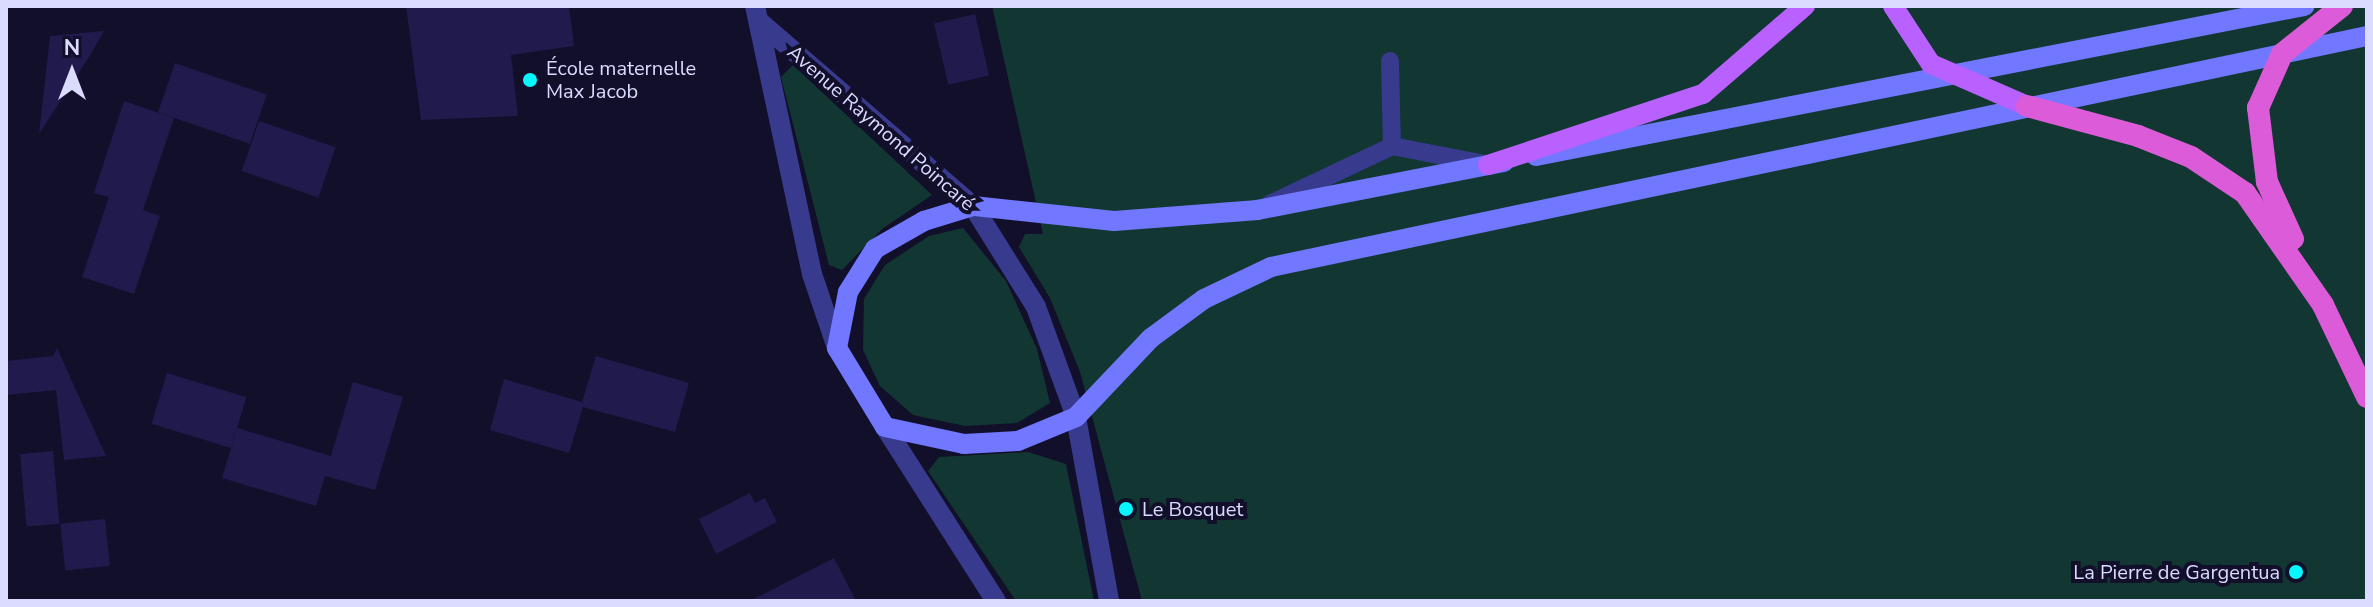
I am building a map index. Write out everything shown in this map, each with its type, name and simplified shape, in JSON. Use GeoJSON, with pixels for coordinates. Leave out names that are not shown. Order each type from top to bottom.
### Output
{"type":"FeatureCollection","features":[{"type":"Feature","properties":{"kind":"highway"},"geometry":{"type":"LineString","coordinates":[[2342,6],[2282,54],[2261,95],[2259,138],[2267,182],[2367,397]]}},
{"type":"Feature","properties":{"kind":"highway"},"geometry":{"type":"LineString","coordinates":[[2027,106],[2138,136],[2191,157],[2245,193],[2323,305]]}},
{"type":"Feature","properties":{"kind":"main road"},"geometry":{"type":"LineString","coordinates":[[1488,165],[1703,94],[1805,6]]}},
{"type":"Feature","properties":{"kind":"main road"},"geometry":{"type":"LineString","coordinates":[[1893,6],[1909,38],[1951,78],[2027,106]]}},
{"type":"Feature","properties":{"kind":"main road"},"geometry":{"type":"LineString","coordinates":[[837,348],[848,292],[875,249],[924,221],[973,206],[1114,221],[1258,210],[1951,78],[2304,6]]}},
{"type":"Feature","properties":{"kind":"main road"},"geometry":{"type":"LineString","coordinates":[[885,427],[964,444],[1005,442],[1076,417],[1151,338],[1204,299],[1271,267],[2367,36]]}},
{"type":"Feature","properties":{"kind":"main road","name":"Avenue Raymond Poincaré"},"geometry":{"type":"LineString","coordinates":[[837,348],[885,427]]}},
{"type":"Feature","properties":{"kind":"street","name":"Avenue Raymond Poincaré"},"geometry":{"type":"LineString","coordinates":[[758,15],[973,206],[1036,307],[1076,417],[1109,601]]}},
{"type":"Feature","properties":{"kind":"street","name":"Avenue Raymond Poincaré"},"geometry":{"type":"LineString","coordinates":[[758,15],[812,274],[837,348]]}},
{"type":"Feature","properties":{"kind":"street","name":"Avenue Raymond Poincaré"},"geometry":{"type":"LineString","coordinates":[[885,427],[996,601]]}},
{"type":"Feature","properties":{"kind":"lane"},"geometry":{"type":"LineString","coordinates":[[1390,61],[1392,146]]}},
{"type":"Feature","properties":{"kind":"lane"},"geometry":{"type":"LineString","coordinates":[[1258,210],[1392,146],[1488,165]]}},
{"type":"Feature","properties":{"kind":"green space"},"geometry":{"type":"Polygon","coordinates":[[[992,6],[2367,6],[2367,601],[1142,601],[1080,372],[1050,298],[1019,247],[1025,234],[1043,234],[992,6]]]}},
{"type":"Feature","properties":{"kind":"green space"},"geometry":{"type":"Polygon","coordinates":[[[793,65],[932,195],[882,229],[842,270],[829,265],[781,77],[793,65]]]}},
{"type":"Feature","properties":{"kind":"green space"},"geometry":{"type":"Polygon","coordinates":[[[963,228],[1006,281],[1037,349],[1050,403],[1017,423],[965,426],[913,415],[880,386],[863,350],[864,299],[885,265],[929,236],[963,228]]]}},
{"type":"Feature","properties":{"kind":"green space"},"geometry":{"type":"Polygon","coordinates":[[[1028,452],[1066,464],[1094,601],[1016,601],[928,471],[939,457],[1028,452]]]}},
{"type":"Feature","properties":{"kind":"building"},"geometry":{"type":"Polygon","coordinates":[[[406,6],[569,6],[574,46],[511,55],[518,116],[421,120],[406,6]]]}},
{"type":"Feature","properties":{"kind":"building"},"geometry":{"type":"Polygon","coordinates":[[[975,14],[989,75],[948,85],[934,23],[975,14]]]}},
{"type":"Feature","properties":{"kind":"building"},"geometry":{"type":"Polygon","coordinates":[[[104,31],[89,57],[39,134],[50,36],[104,31]]]}},
{"type":"Feature","properties":{"kind":"building"},"geometry":{"type":"Polygon","coordinates":[[[175,63],[267,95],[250,144],[158,112],[175,63]]]}},
{"type":"Feature","properties":{"kind":"building"},"geometry":{"type":"Polygon","coordinates":[[[124,101],[174,118],[143,210],[160,216],[134,294],[82,277],[109,197],[94,193],[124,101]]]}},
{"type":"Feature","properties":{"kind":"building"},"geometry":{"type":"Polygon","coordinates":[[[259,121],[336,147],[318,197],[242,171],[259,121]]]}},
{"type":"Feature","properties":{"kind":"building"},"geometry":{"type":"Polygon","coordinates":[[[57,348],[106,456],[64,460],[56,390],[6,395],[6,361],[53,356],[57,348]]]}},
{"type":"Feature","properties":{"kind":"building"},"geometry":{"type":"Polygon","coordinates":[[[596,356],[689,383],[675,432],[583,407],[569,453],[490,430],[504,379],[582,402],[596,356]]]}},
{"type":"Feature","properties":{"kind":"building"},"geometry":{"type":"Polygon","coordinates":[[[167,373],[246,397],[231,448],[152,424],[167,373]]]}},
{"type":"Feature","properties":{"kind":"building"},"geometry":{"type":"Polygon","coordinates":[[[353,382],[403,397],[375,490],[325,476],[316,506],[222,478],[237,428],[331,456],[353,382]]]}},
{"type":"Feature","properties":{"kind":"building"},"geometry":{"type":"Polygon","coordinates":[[[53,451],[59,524],[26,527],[20,454],[53,451]]]}},
{"type":"Feature","properties":{"kind":"building"},"geometry":{"type":"Polygon","coordinates":[[[750,493],[755,503],[765,498],[777,522],[716,554],[699,519],[750,493]]]}},
{"type":"Feature","properties":{"kind":"building"},"geometry":{"type":"Polygon","coordinates":[[[105,519],[110,566],[65,570],[60,524],[105,519]]]}},
{"type":"Feature","properties":{"kind":"building"},"geometry":{"type":"Polygon","coordinates":[[[834,558],[856,601],[750,601],[834,558]]]}},
{"type":"Feature","properties":{"kind":"place","name":"École maternelle Max Jacob"},"geometry":{"type":"Point","coordinates":[530,80]}},
{"type":"Feature","properties":{"kind":"place","name":"Le Bosquet"},"geometry":{"type":"Point","coordinates":[1126,509]}},
{"type":"Feature","properties":{"kind":"place","name":"La Pierre de Gargentua"},"geometry":{"type":"Point","coordinates":[2296,572]}}]}
